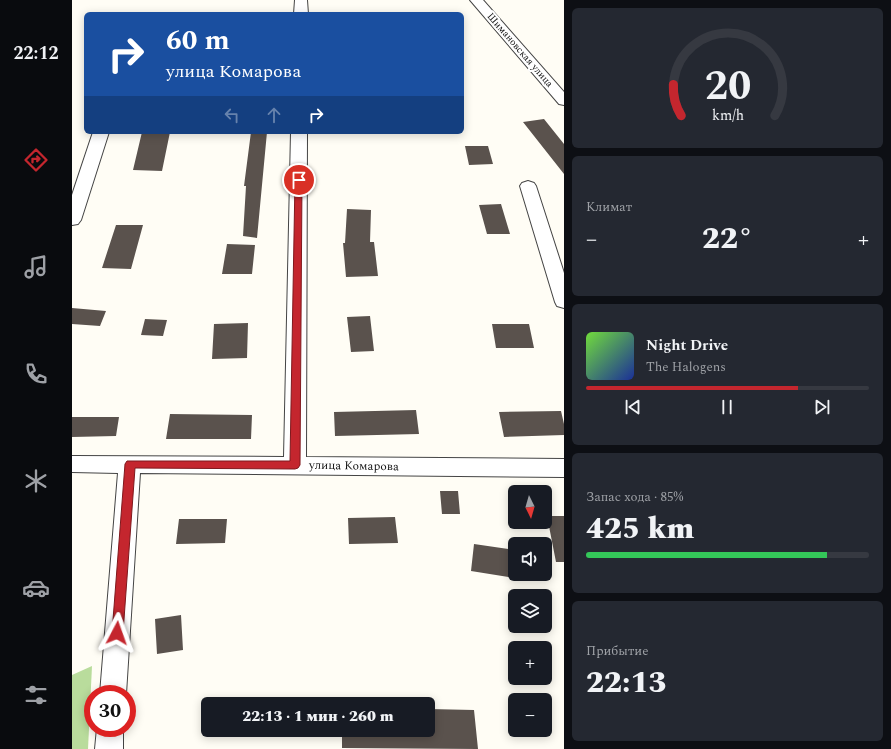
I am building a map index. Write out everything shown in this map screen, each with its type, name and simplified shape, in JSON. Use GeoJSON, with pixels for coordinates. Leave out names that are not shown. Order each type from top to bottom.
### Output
{"type":"FeatureCollection","features":[{"type":"Feature","properties":{"kind":"street"},"geometry":{"type":"LineString","coordinates":[[301,0],[301,12]]}},
{"type":"Feature","properties":{"kind":"street","name":"Шимановская улица"},"geometry":{"type":"LineString","coordinates":[[476,0],[564,101]]}},
{"type":"Feature","properties":{"kind":"street"},"geometry":{"type":"LineString","coordinates":[[72,220],[100,134]]}},
{"type":"Feature","properties":{"kind":"street"},"geometry":{"type":"LineString","coordinates":[[295,465],[299,134]]}},
{"type":"Feature","properties":{"kind":"street"},"geometry":{"type":"LineString","coordinates":[[528,186],[564,302]]}},
{"type":"Feature","properties":{"kind":"street","name":"улица Комарова"},"geometry":{"type":"LineString","coordinates":[[72,464],[564,468]]}},
{"type":"Feature","properties":{"kind":"street"},"geometry":{"type":"LineString","coordinates":[[114,685],[130,464]]}},
{"type":"Feature","properties":{"kind":"street"},"geometry":{"type":"LineString","coordinates":[[108,749],[109,737]]}},
{"type":"Feature","properties":{"kind":"green space"},"geometry":{"type":"Polygon","coordinates":[[[92,666],[91,685],[84,685],[84,737],[89,737],[88,749],[72,749],[72,675],[92,666]]]}},
{"type":"Feature","properties":{"kind":"building"},"geometry":{"type":"Polygon","coordinates":[[[544,119],[564,144],[564,174],[523,122],[544,119]]]}},
{"type":"Feature","properties":{"kind":"building"},"geometry":{"type":"Polygon","coordinates":[[[142,134],[170,134],[162,171],[133,170],[142,134]]]}},
{"type":"Feature","properties":{"kind":"building"},"geometry":{"type":"Polygon","coordinates":[[[251,134],[267,134],[257,238],[243,236],[246,186],[244,186],[251,134]]]}},
{"type":"Feature","properties":{"kind":"building"},"geometry":{"type":"Polygon","coordinates":[[[465,146],[488,146],[493,164],[469,165],[465,146]]]}},
{"type":"Feature","properties":{"kind":"building"},"geometry":{"type":"Polygon","coordinates":[[[501,204],[510,234],[487,234],[479,205],[501,204]]]}},
{"type":"Feature","properties":{"kind":"building"},"geometry":{"type":"Polygon","coordinates":[[[347,209],[371,210],[370,242],[374,242],[378,276],[346,277],[343,243],[345,243],[347,209]]]}},
{"type":"Feature","properties":{"kind":"building"},"geometry":{"type":"Polygon","coordinates":[[[116,225],[143,225],[131,269],[102,268],[116,225]]]}},
{"type":"Feature","properties":{"kind":"building"},"geometry":{"type":"Polygon","coordinates":[[[227,244],[255,245],[252,274],[222,274],[227,244]]]}},
{"type":"Feature","properties":{"kind":"building"},"geometry":{"type":"Polygon","coordinates":[[[72,308],[106,311],[100,326],[72,324],[72,308]]]}},
{"type":"Feature","properties":{"kind":"building"},"geometry":{"type":"Polygon","coordinates":[[[370,316],[374,351],[351,352],[347,317],[370,316]]]}},
{"type":"Feature","properties":{"kind":"building"},"geometry":{"type":"Polygon","coordinates":[[[145,319],[167,320],[163,336],[141,335],[145,319]]]}},
{"type":"Feature","properties":{"kind":"building"},"geometry":{"type":"Polygon","coordinates":[[[248,323],[247,358],[212,359],[214,324],[248,323]]]}},
{"type":"Feature","properties":{"kind":"building"},"geometry":{"type":"Polygon","coordinates":[[[492,324],[529,324],[534,348],[496,348],[492,324]]]}},
{"type":"Feature","properties":{"kind":"building"},"geometry":{"type":"Polygon","coordinates":[[[416,410],[419,434],[335,436],[334,412],[416,410]]]}},
{"type":"Feature","properties":{"kind":"building"},"geometry":{"type":"Polygon","coordinates":[[[561,411],[564,424],[564,435],[504,437],[499,412],[561,411]]]}},
{"type":"Feature","properties":{"kind":"building"},"geometry":{"type":"Polygon","coordinates":[[[170,414],[252,415],[251,439],[166,439],[170,414]]]}},
{"type":"Feature","properties":{"kind":"building"},"geometry":{"type":"Polygon","coordinates":[[[72,417],[119,417],[116,436],[72,437],[72,417]]]}},
{"type":"Feature","properties":{"kind":"building"},"geometry":{"type":"Polygon","coordinates":[[[440,491],[458,491],[460,514],[442,514],[440,491]]]}},
{"type":"Feature","properties":{"kind":"building"},"geometry":{"type":"Polygon","coordinates":[[[552,516],[564,516],[564,562],[556,562],[550,529],[552,529],[552,516]]]}},
{"type":"Feature","properties":{"kind":"building"},"geometry":{"type":"Polygon","coordinates":[[[395,517],[398,543],[349,544],[348,518],[395,517]]]}},
{"type":"Feature","properties":{"kind":"building"},"geometry":{"type":"Polygon","coordinates":[[[179,519],[227,519],[225,543],[176,544],[179,519]]]}},
{"type":"Feature","properties":{"kind":"building"},"geometry":{"type":"Polygon","coordinates":[[[474,544],[508,549],[508,577],[471,571],[474,544]]]}},
{"type":"Feature","properties":{"kind":"building"},"geometry":{"type":"Polygon","coordinates":[[[181,615],[183,650],[157,654],[155,619],[181,615]]]}},
{"type":"Feature","properties":{"kind":"building"},"geometry":{"type":"Polygon","coordinates":[[[435,709],[474,710],[478,749],[342,748],[342,737],[435,737],[435,709]]]}},
{"type":"Feature","properties":{"kind":"route"},"geometry":{"type":"LineString","coordinates":[[117,633],[130,464],[295,465],[299,180]]}}]}
